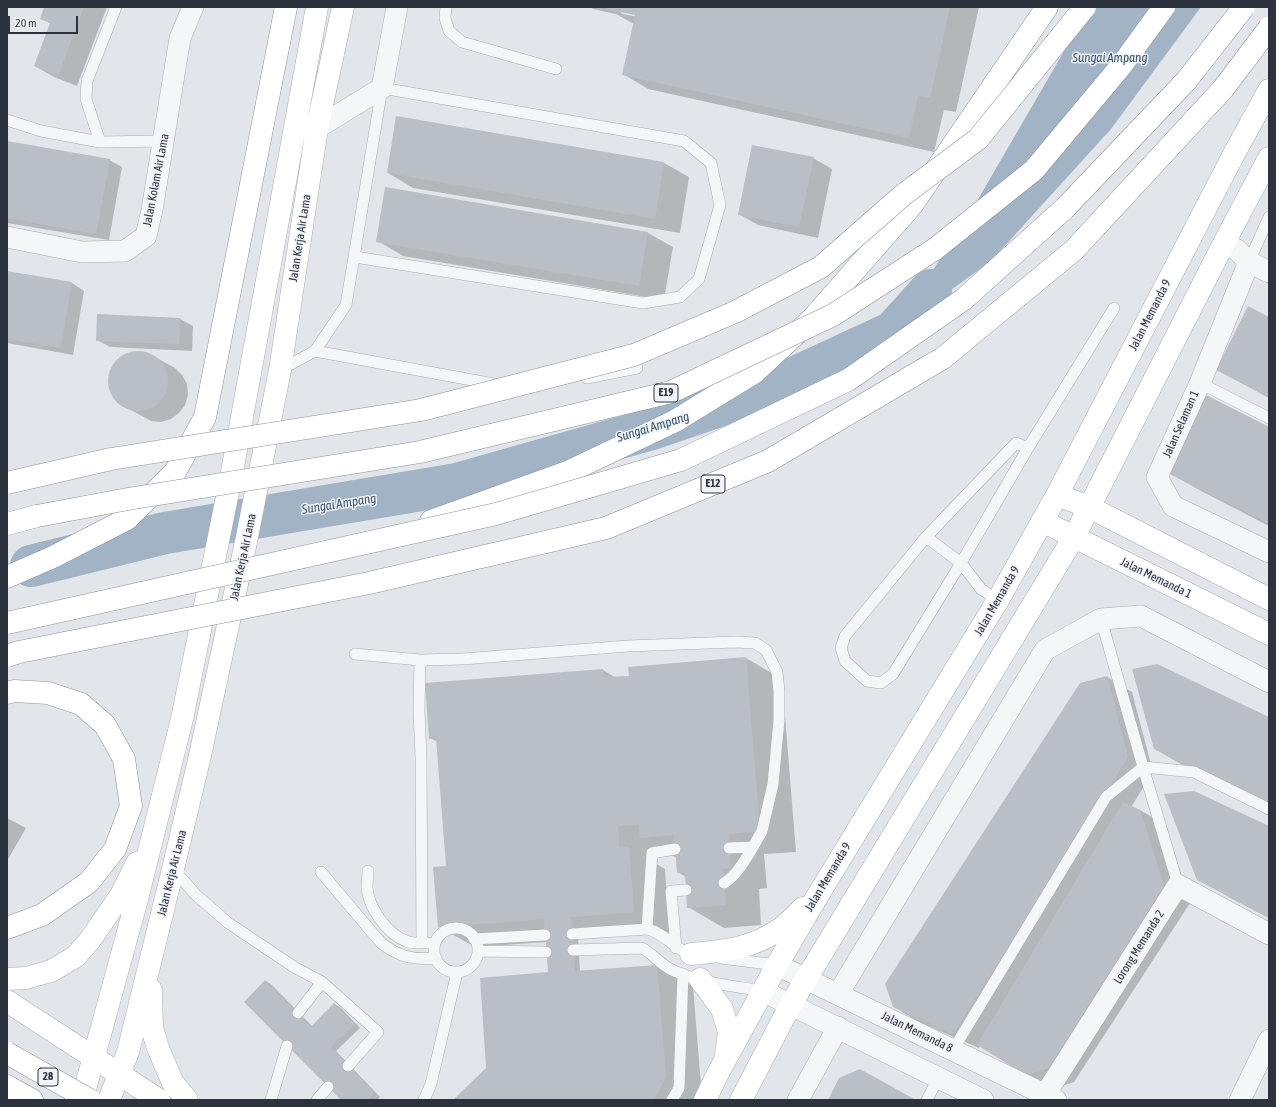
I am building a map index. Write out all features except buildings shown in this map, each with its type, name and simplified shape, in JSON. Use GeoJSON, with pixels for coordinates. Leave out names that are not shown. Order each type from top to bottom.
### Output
{"type":"FeatureCollection","features":[{"type":"Feature","properties":{"kind":"main road"},"geometry":{"type":"LineString","coordinates":[[7,577],[53,557],[127,519],[175,472],[205,417],[286,7]]}},
{"type":"Feature","properties":{"kind":"main road","name":"Jalan Kerja Air Lama"},"geometry":{"type":"LineString","coordinates":[[82,1100],[157,822],[182,719],[223,516],[317,7]]}},
{"type":"Feature","properties":{"kind":"main road","name":"Jalan Kerja Air Lama"},"geometry":{"type":"LineString","coordinates":[[109,1100],[128,1052],[174,869],[246,542],[280,370],[317,128],[343,7]]}},
{"type":"Feature","properties":{"kind":"main road"},"geometry":{"type":"LineString","coordinates":[[387,538],[490,499],[570,471],[675,421],[755,372],[813,318],[912,205],[1047,7]]}},
{"type":"Feature","properties":{"kind":"main road"},"geometry":{"type":"LineString","coordinates":[[7,483],[111,459],[421,410],[634,355],[735,312],[820,267],[903,195],[978,139],[1085,7]]}},
{"type":"Feature","properties":{"kind":"main road","name":"E19"},"geometry":{"type":"LineString","coordinates":[[7,524],[36,516],[128,499],[420,452],[671,392],[833,314],[935,249],[1034,170],[1121,66],[1164,7]]}},
{"type":"Feature","properties":{"kind":"main road"},"geometry":{"type":"LineString","coordinates":[[7,623],[496,514],[681,460],[848,380],[964,299],[1065,208],[1186,81],[1244,7]]}},
{"type":"Feature","properties":{"kind":"main road","name":"E12"},"geometry":{"type":"LineString","coordinates":[[7,656],[19,652],[369,583],[606,528],[768,462],[943,358],[1074,250],[1223,89],[1269,28]]}},
{"type":"Feature","properties":{"kind":"main road","name":"Jalan Memanda 9"},"geometry":{"type":"LineString","coordinates":[[705,1100],[777,965],[998,600],[1057,495],[1235,152],[1269,90]]}},
{"type":"Feature","properties":{"kind":"main road"},"geometry":{"type":"LineString","coordinates":[[741,1100],[791,1004],[1074,537],[1269,158]]}},
{"type":"Feature","properties":{"kind":"main road"},"geometry":{"type":"LineString","coordinates":[[1057,495],[1089,507],[1269,599]]}},
{"type":"Feature","properties":{"kind":"main road","name":"Jalan Memanda 1"},"geometry":{"type":"LineString","coordinates":[[1042,521],[1269,634]]}},
{"type":"Feature","properties":{"kind":"main road"},"geometry":{"type":"LineString","coordinates":[[1139,569],[1153,540]]}},
{"type":"Feature","properties":{"kind":"main road"},"geometry":{"type":"LineString","coordinates":[[7,693],[14,691],[48,693],[81,704],[105,725],[124,759],[131,806],[115,849],[89,882],[42,915],[7,928]]}},
{"type":"Feature","properties":{"kind":"main road"},"geometry":{"type":"LineString","coordinates":[[7,979],[26,978],[51,971],[75,958],[90,940],[121,895],[157,822]]}},
{"type":"Feature","properties":{"kind":"main road"},"geometry":{"type":"LineString","coordinates":[[683,951],[730,950],[756,943],[780,929],[818,895]]}},
{"type":"Feature","properties":{"kind":"main road"},"geometry":{"type":"LineString","coordinates":[[7,914],[42,915]]}},
{"type":"Feature","properties":{"kind":"main road"},"geometry":{"type":"LineString","coordinates":[[150,963],[152,1028],[158,1048],[173,1083],[187,1100]]}},
{"type":"Feature","properties":{"kind":"main road"},"geometry":{"type":"LineString","coordinates":[[691,977],[722,1008],[729,1032],[725,1060]]}},
{"type":"Feature","properties":{"kind":"main road"},"geometry":{"type":"LineString","coordinates":[[7,1001],[159,1100]]}},
{"type":"Feature","properties":{"kind":"main road","name":"28"},"geometry":{"type":"LineString","coordinates":[[7,1053],[90,1100]]}},
{"type":"Feature","properties":{"kind":"main road","name":"28"},"geometry":{"type":"LineString","coordinates":[[7,1086],[32,1100]]}},
{"type":"Feature","properties":{"kind":"street","name":"Jalan Kolam Air Lama"},"geometry":{"type":"LineString","coordinates":[[7,237],[82,252],[124,251],[146,236],[164,141],[180,38],[193,7]]}},
{"type":"Feature","properties":{"kind":"street"},"geometry":{"type":"LineString","coordinates":[[317,128],[382,88],[397,7]]}},
{"type":"Feature","properties":{"kind":"street"},"geometry":{"type":"LineString","coordinates":[[1224,243],[1238,250],[1250,262],[1269,272]]}},
{"type":"Feature","properties":{"kind":"street","name":"Jalan Selaman 1"},"geometry":{"type":"LineString","coordinates":[[1250,262],[1200,383],[1158,477],[1173,506],[1269,552]]}},
{"type":"Feature","properties":{"kind":"street"},"geometry":{"type":"LineString","coordinates":[[838,994],[1045,650],[1101,619],[1141,616],[1269,682]]}},
{"type":"Feature","properties":{"kind":"street"},"geometry":{"type":"LineString","coordinates":[[1178,885],[1269,934]]}},
{"type":"Feature","properties":{"kind":"street","name":"Lorong Memanda 2"},"geometry":{"type":"LineString","coordinates":[[1051,1097],[1178,885]]}},
{"type":"Feature","properties":{"kind":"street","name":"Jalan Memanda 8"},"geometry":{"type":"LineString","coordinates":[[777,965],[1051,1097]]}},
{"type":"Feature","properties":{"kind":"street"},"geometry":{"type":"LineString","coordinates":[[764,991],[983,1100]]}},
{"type":"Feature","properties":{"kind":"street"},"geometry":{"type":"LineString","coordinates":[[798,1100],[838,1027]]}},
{"type":"Feature","properties":{"kind":"street"},"geometry":{"type":"LineString","coordinates":[[1240,1100],[1269,1040]]}},
{"type":"Feature","properties":{"kind":"lane"},"geometry":{"type":"LineString","coordinates":[[100,142],[86,99],[87,81],[116,7]]}},
{"type":"Feature","properties":{"kind":"lane"},"geometry":{"type":"LineString","coordinates":[[446,7],[445,18],[449,32],[462,42],[556,69]]}},
{"type":"Feature","properties":{"kind":"lane"},"geometry":{"type":"LineString","coordinates":[[280,370],[315,351],[346,304],[382,88],[684,141],[711,163],[720,205],[699,279],[680,297],[643,303],[355,257]]}},
{"type":"Feature","properties":{"kind":"lane"},"geometry":{"type":"LineString","coordinates":[[7,120],[42,131],[100,142],[164,141]]}},
{"type":"Feature","properties":{"kind":"lane"},"geometry":{"type":"LineString","coordinates":[[1250,262],[1269,217]]}},
{"type":"Feature","properties":{"kind":"lane"},"geometry":{"type":"LineString","coordinates":[[1028,448],[1016,443],[926,537],[845,636],[841,648],[845,661],[867,681],[881,683],[893,674],[1028,448],[1114,308]]}},
{"type":"Feature","properties":{"kind":"lane"},"geometry":{"type":"LineString","coordinates":[[315,351],[522,389],[637,368]]}},
{"type":"Feature","properties":{"kind":"lane"},"geometry":{"type":"LineString","coordinates":[[1200,383],[1269,418]]}},
{"type":"Feature","properties":{"kind":"lane"},"geometry":{"type":"LineString","coordinates":[[926,537],[961,562],[981,589],[998,600]]}},
{"type":"Feature","properties":{"kind":"lane"},"geometry":{"type":"LineString","coordinates":[[1101,619],[1178,885]]}},
{"type":"Feature","properties":{"kind":"lane"},"geometry":{"type":"LineString","coordinates":[[355,654],[436,660],[628,646],[736,642],[756,643],[766,650],[777,672],[779,691],[779,720],[773,784],[762,831],[744,862],[731,879],[724,883]]}},
{"type":"Feature","properties":{"kind":"lane"},"geometry":{"type":"LineString","coordinates":[[420,660],[419,711],[421,758],[422,943]]}},
{"type":"Feature","properties":{"kind":"lane"},"geometry":{"type":"LineString","coordinates":[[953,1050],[1106,797],[1143,767],[1194,772],[1269,809]]}},
{"type":"Feature","properties":{"kind":"lane"},"geometry":{"type":"LineString","coordinates":[[729,848],[753,847]]}},
{"type":"Feature","properties":{"kind":"lane"},"geometry":{"type":"LineString","coordinates":[[647,929],[652,852],[675,850]]}},
{"type":"Feature","properties":{"kind":"lane"},"geometry":{"type":"LineString","coordinates":[[174,869],[196,895],[227,922],[294,967],[322,982],[378,1032],[348,1066]]}},
{"type":"Feature","properties":{"kind":"lane"},"geometry":{"type":"LineString","coordinates":[[321,872],[381,943],[391,951],[420,959],[436,958]]}},
{"type":"Feature","properties":{"kind":"lane"},"geometry":{"type":"LineString","coordinates":[[368,872],[367,888],[372,906],[393,934],[407,942],[435,943]]}},
{"type":"Feature","properties":{"kind":"lane"},"geometry":{"type":"LineString","coordinates":[[683,951],[671,891],[686,890]]}},
{"type":"Feature","properties":{"kind":"lane"},"geometry":{"type":"LineString","coordinates":[[457,928],[470,934],[474,939],[478,951],[476,959],[471,966],[465,970],[457,972],[444,968],[439,964],[436,958],[434,950],[435,943],[444,932],[450,929],[457,928]]}},
{"type":"Feature","properties":{"kind":"lane"},"geometry":{"type":"LineString","coordinates":[[572,934],[647,929],[658,932],[683,951],[777,965]]}},
{"type":"Feature","properties":{"kind":"lane"},"geometry":{"type":"LineString","coordinates":[[474,939],[545,935]]}},
{"type":"Feature","properties":{"kind":"lane"},"geometry":{"type":"LineString","coordinates":[[573,950],[642,948],[671,969],[691,977],[764,991]]}},
{"type":"Feature","properties":{"kind":"lane"},"geometry":{"type":"LineString","coordinates":[[478,951],[546,952]]}},
{"type":"Feature","properties":{"kind":"lane"},"geometry":{"type":"LineString","coordinates":[[424,1100],[432,1084],[457,972]]}},
{"type":"Feature","properties":{"kind":"lane"},"geometry":{"type":"LineString","coordinates":[[672,1100],[679,1088],[691,977]]}},
{"type":"Feature","properties":{"kind":"lane"},"geometry":{"type":"LineString","coordinates":[[298,1013],[322,982]]}},
{"type":"Feature","properties":{"kind":"lane"},"geometry":{"type":"LineString","coordinates":[[271,1100],[288,1046]]}},
{"type":"Feature","properties":{"kind":"lane"},"geometry":{"type":"LineString","coordinates":[[927,1100],[938,1078]]}},
{"type":"Feature","properties":{"kind":"lane"},"geometry":{"type":"LineString","coordinates":[[318,1100],[328,1087]]}},
{"type":"Feature","properties":{"kind":"water","name":"Sungai Ampang"},"geometry":{"type":"Polygon","coordinates":[[[1094,7],[1201,7],[1111,129],[991,261],[893,332],[973,208],[1070,41],[1094,7]]]}},
{"type":"Feature","properties":{"kind":"waterway","name":"Sungai Ampang"},"geometry":{"type":"LineString","coordinates":[[31,566],[165,533],[457,484],[655,428],[772,388],[893,332],[931,290]]}}]}
